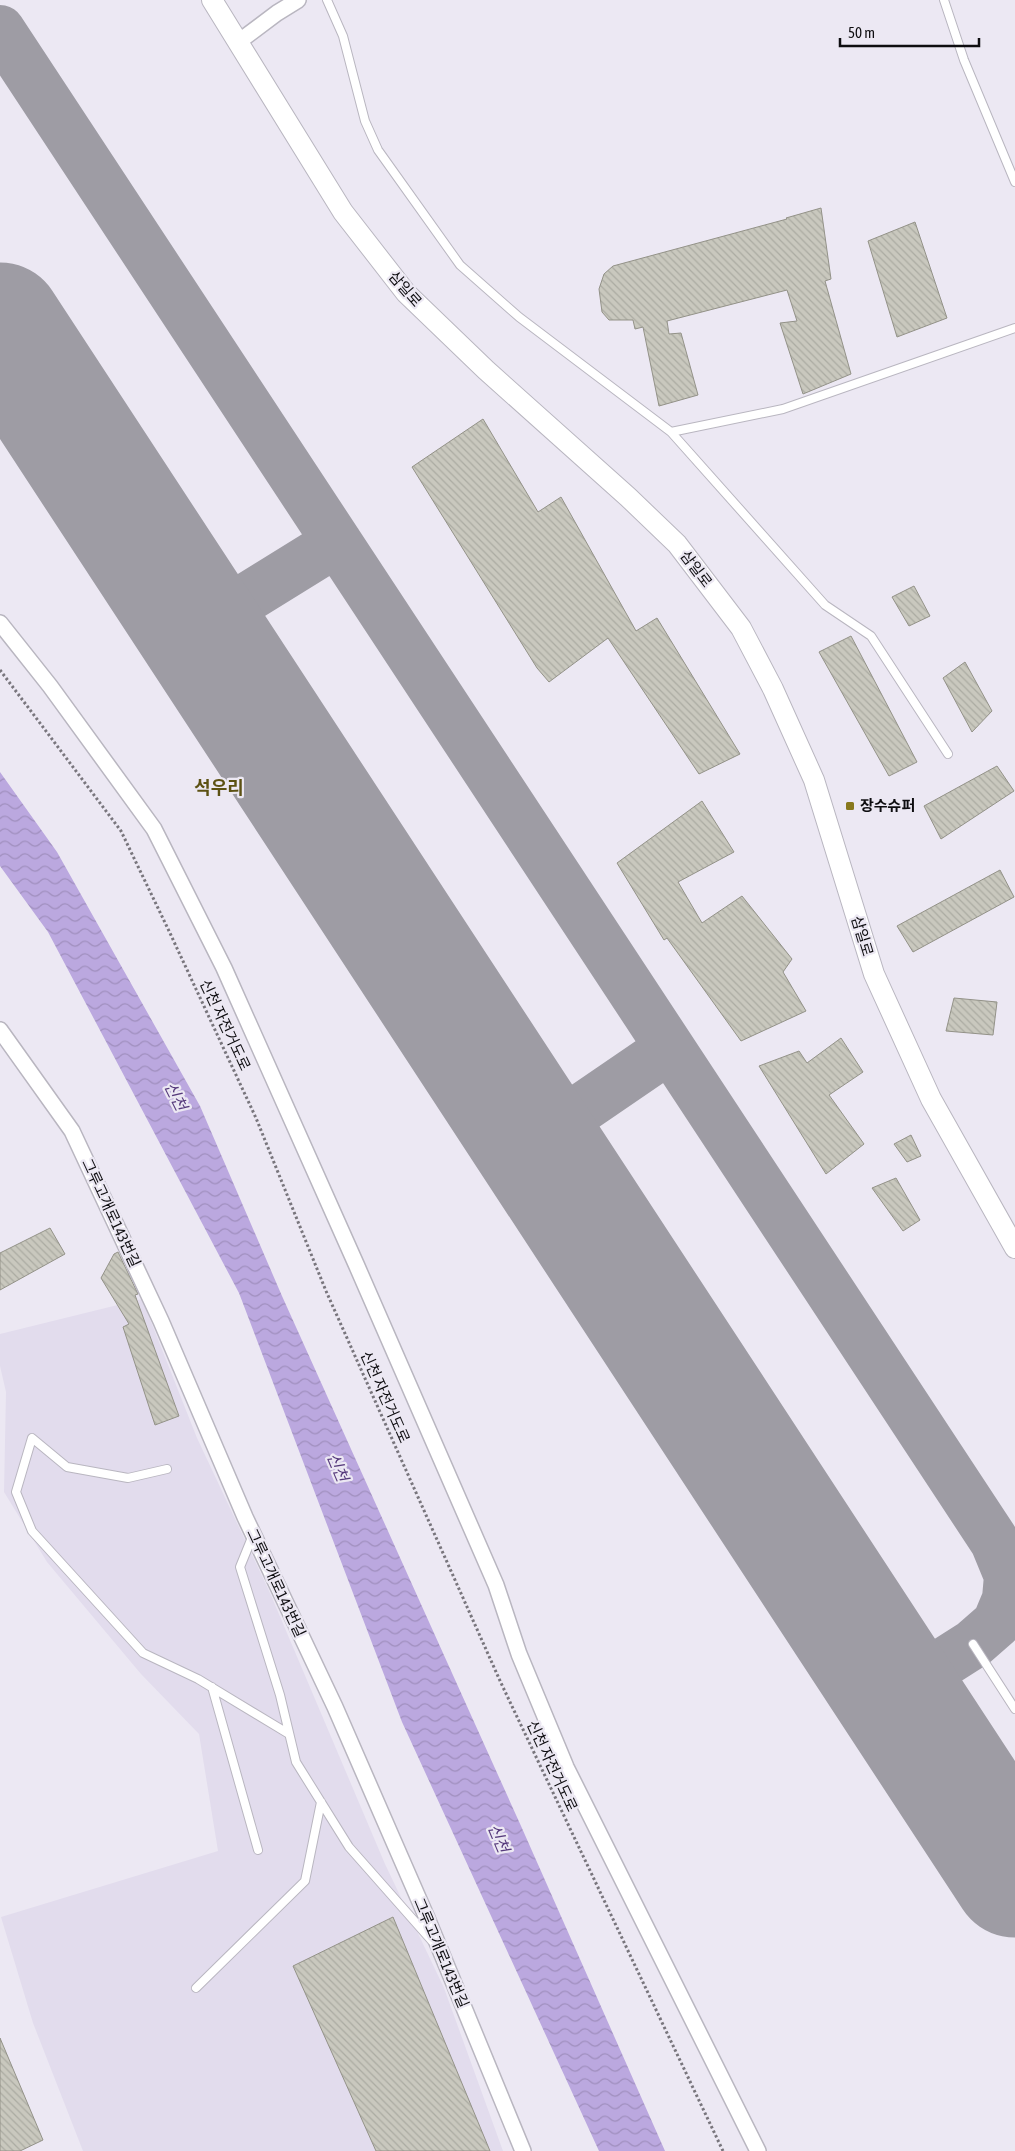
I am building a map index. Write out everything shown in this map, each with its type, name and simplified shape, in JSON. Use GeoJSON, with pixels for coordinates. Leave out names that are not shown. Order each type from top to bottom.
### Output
{"type":"FeatureCollection","features":[{"type":"Feature","properties":{"kind":"main road","name":"삼일로"},"geometry":{"type":"LineString","coordinates":[[212,0],[237,43],[306,149],[343,212],[406,293],[486,370],[628,497],[677,544],[741,628],[773,689],[814,780],[874,974],[931,1100],[1015,1248]]}},
{"type":"Feature","properties":{"kind":"street"},"geometry":{"type":"LineString","coordinates":[[237,43],[298,0]]}},
{"type":"Feature","properties":{"kind":"street"},"geometry":{"type":"LineString","coordinates":[[0,623],[50,686],[154,829],[224,968],[496,1585],[518,1654],[566,1767],[758,2151]]}},
{"type":"Feature","properties":{"kind":"street","name":"그루고개로143번길"},"geometry":{"type":"LineString","coordinates":[[0,1030],[72,1131],[161,1321],[253,1535],[335,1707],[440,1950],[523,2151]]}},
{"type":"Feature","properties":{"kind":"lane"},"geometry":{"type":"LineString","coordinates":[[327,0],[343,36],[365,121],[378,150],[460,265],[518,317],[671,432],[826,605],[871,636],[948,754]]}},
{"type":"Feature","properties":{"kind":"lane"},"geometry":{"type":"LineString","coordinates":[[944,0],[964,60],[1015,182]]}},
{"type":"Feature","properties":{"kind":"lane"},"geometry":{"type":"LineString","coordinates":[[671,432],[783,409],[1015,328]]}},
{"type":"Feature","properties":{"kind":"lane"},"geometry":{"type":"LineString","coordinates":[[167,1470],[128,1478],[67,1467],[32,1438],[16,1492],[32,1531],[143,1653],[212,1686],[290,1734]]}},
{"type":"Feature","properties":{"kind":"lane"},"geometry":{"type":"LineString","coordinates":[[253,1535],[240,1567],[268,1653],[296,1762],[349,1846],[440,1950]]}},
{"type":"Feature","properties":{"kind":"lane"},"geometry":{"type":"LineString","coordinates":[[973,1644],[1015,1709]]}},
{"type":"Feature","properties":{"kind":"lane"},"geometry":{"type":"LineString","coordinates":[[212,1686],[258,1850]]}},
{"type":"Feature","properties":{"kind":"lane"},"geometry":{"type":"LineString","coordinates":[[196,1988],[305,1882],[321,1802]]}},
{"type":"Feature","properties":{"kind":"path","name":"신천 자전거도로"},"geometry":{"type":"LineString","coordinates":[[0,670],[120,832],[169,931],[256,1118],[326,1291],[493,1666],[722,2151]]}},
{"type":"Feature","properties":{"kind":"shaded area"},"geometry":{"type":"Polygon","coordinates":[[[142,1299],[197,1438],[270,1593],[385,1864],[444,1988],[503,2151],[83,2151],[33,2023],[1,1917],[218,1851],[199,1734],[141,1674],[47,1562],[4,1492],[6,1392],[0,1366],[0,1334],[142,1299]]]}},
{"type":"Feature","properties":{"kind":"water","name":"신천"},"geometry":{"type":"Polygon","coordinates":[[[0,772],[57,852],[200,1106],[282,1296],[665,2151],[599,2151],[402,1722],[239,1293],[48,932],[0,866],[0,772]]]}},
{"type":"Feature","properties":{"kind":"building"},"geometry":{"type":"Polygon","coordinates":[[[821,208],[831,279],[825,281],[851,374],[803,394],[780,323],[797,321],[787,290],[667,321],[669,334],[681,333],[698,395],[659,406],[643,327],[635,329],[633,320],[609,320],[602,312],[599,289],[604,274],[613,266],[821,208]]]}},
{"type":"Feature","properties":{"kind":"building"},"geometry":{"type":"Polygon","coordinates":[[[915,222],[947,318],[897,337],[868,241],[915,222]]]}},
{"type":"Feature","properties":{"kind":"building"},"geometry":{"type":"Polygon","coordinates":[[[483,419],[538,512],[561,497],[636,631],[657,618],[740,754],[699,774],[608,638],[549,682],[537,668],[412,467],[483,419]]]}},
{"type":"Feature","properties":{"kind":"building"},"geometry":{"type":"Polygon","coordinates":[[[914,586],[930,616],[909,626],[892,597],[914,586]]]}},
{"type":"Feature","properties":{"kind":"building"},"geometry":{"type":"Polygon","coordinates":[[[851,636],[917,762],[889,776],[819,652],[851,636]]]}},
{"type":"Feature","properties":{"kind":"building"},"geometry":{"type":"Polygon","coordinates":[[[965,662],[992,711],[972,732],[943,678],[965,662]]]}},
{"type":"Feature","properties":{"kind":"building"},"geometry":{"type":"Polygon","coordinates":[[[997,766],[1014,791],[941,839],[924,806],[997,766]]]}},
{"type":"Feature","properties":{"kind":"building"},"geometry":{"type":"Polygon","coordinates":[[[702,801],[734,852],[678,882],[702,923],[742,896],[792,959],[783,972],[806,1011],[741,1041],[667,938],[664,940],[617,863],[702,801]]]}},
{"type":"Feature","properties":{"kind":"building"},"geometry":{"type":"Polygon","coordinates":[[[1000,870],[1014,897],[913,952],[897,926],[1000,870]]]}},
{"type":"Feature","properties":{"kind":"building"},"geometry":{"type":"Polygon","coordinates":[[[954,998],[997,1002],[993,1035],[946,1031],[954,998]]]}},
{"type":"Feature","properties":{"kind":"building"},"geometry":{"type":"Polygon","coordinates":[[[841,1038],[863,1072],[829,1095],[864,1144],[826,1174],[759,1066],[799,1051],[807,1063],[841,1038]]]}},
{"type":"Feature","properties":{"kind":"building"},"geometry":{"type":"Polygon","coordinates":[[[911,1135],[921,1156],[907,1162],[894,1144],[911,1135]]]}},
{"type":"Feature","properties":{"kind":"building"},"geometry":{"type":"Polygon","coordinates":[[[896,1178],[920,1220],[903,1231],[872,1188],[896,1178]]]}},
{"type":"Feature","properties":{"kind":"building"},"geometry":{"type":"Polygon","coordinates":[[[50,1228],[65,1254],[0,1290],[0,1253],[50,1228]]]}},
{"type":"Feature","properties":{"kind":"building"},"geometry":{"type":"Polygon","coordinates":[[[118,1252],[138,1294],[135,1295],[179,1416],[155,1425],[123,1327],[129,1324],[101,1278],[114,1254],[118,1252]]]}},
{"type":"Feature","properties":{"kind":"building"},"geometry":{"type":"Polygon","coordinates":[[[393,1917],[490,2151],[376,2151],[293,1966],[393,1917]]]}},
{"type":"Feature","properties":{"kind":"building"},"geometry":{"type":"Polygon","coordinates":[[[0,2038],[43,2140],[20,2151],[0,2151],[0,2038]]]}},
{"type":"Feature","properties":{"kind":"taxiway"},"geometry":{"type":"LineString","coordinates":[[0,30],[995,1542],[1009,1576],[1007,1599],[997,1623],[973,1644],[896,1693]]}},
{"type":"Feature","properties":{"kind":"taxiway"},"geometry":{"type":"LineString","coordinates":[[198,628],[337,542]]}},
{"type":"Feature","properties":{"kind":"taxiway"},"geometry":{"type":"LineString","coordinates":[[534,1141],[670,1048]]}},
{"type":"Feature","properties":{"kind":"runway"},"geometry":{"type":"LineString","coordinates":[[0,325],[1015,1875]]}},
{"type":"Feature","properties":{"kind":"place","name":"장수슈퍼"},"geometry":{"type":"Point","coordinates":[850,806]}},
{"type":"Feature","properties":{"kind":"district","name":"석우리"},"geometry":{"type":"Point","coordinates":[219,788]}}]}
